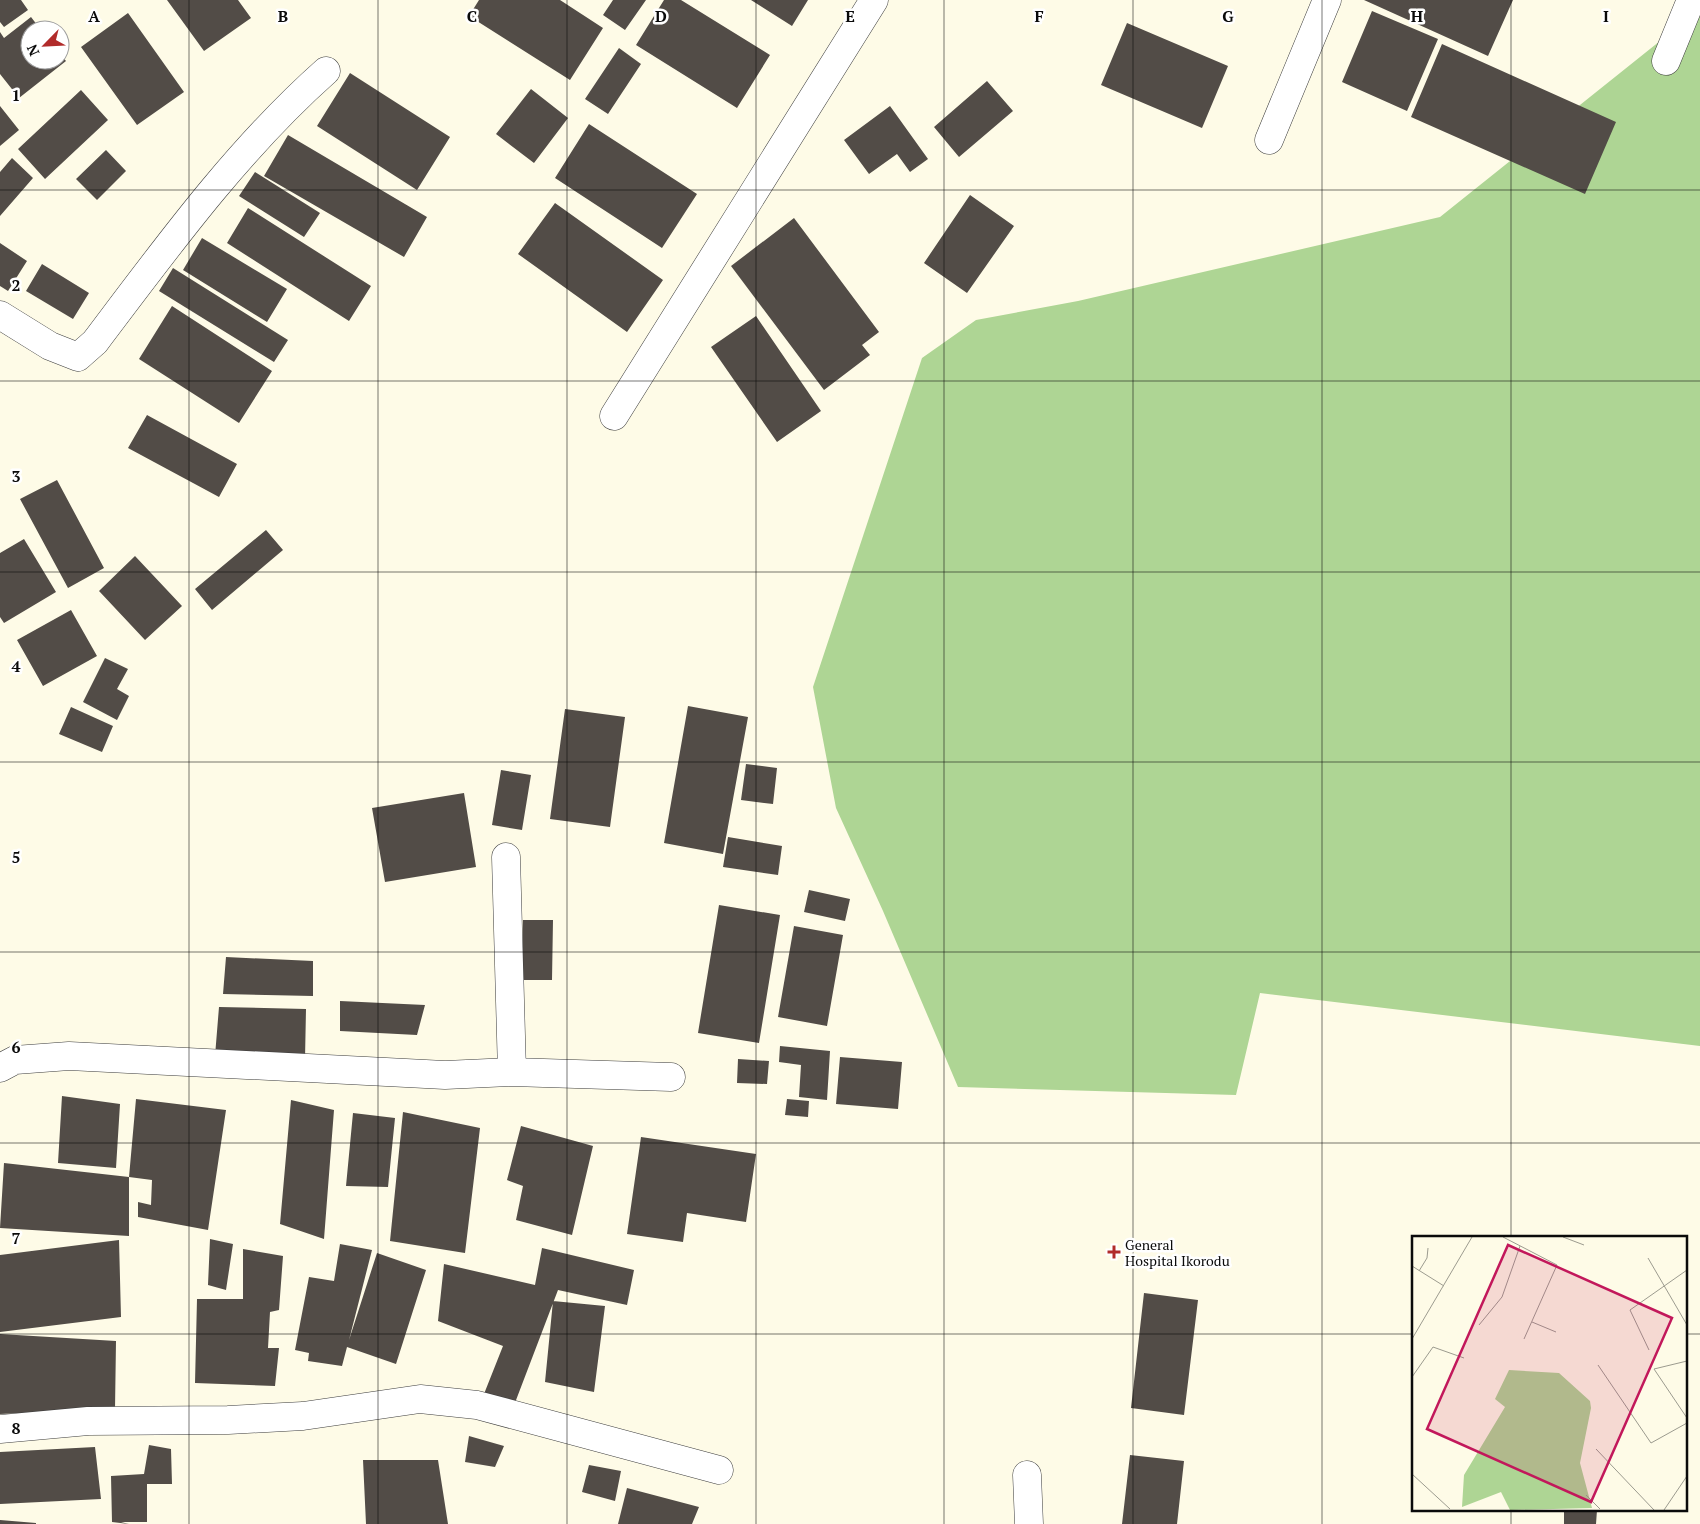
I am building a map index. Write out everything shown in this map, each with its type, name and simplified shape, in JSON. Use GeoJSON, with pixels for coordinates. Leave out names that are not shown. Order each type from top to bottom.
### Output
{"type":"FeatureCollection","features":[{"type":"Feature","properties":{"kind":"street"},"geometry":{"type":"LineString","coordinates":[[614,416],[874,0]]}},
{"type":"Feature","properties":{"kind":"street"},"geometry":{"type":"LineString","coordinates":[[1269,140],[1328,0]]}},
{"type":"Feature","properties":{"kind":"street"},"geometry":{"type":"LineString","coordinates":[[1666,61],[1692,0]]}},
{"type":"Feature","properties":{"kind":"street"},"geometry":{"type":"LineString","coordinates":[[0,315],[50,346],[78,357],[95,342],[197,210],[293,100],[326,71]]}},
{"type":"Feature","properties":{"kind":"street"},"geometry":{"type":"LineString","coordinates":[[506,857],[512,1072]]}},
{"type":"Feature","properties":{"kind":"street"},"geometry":{"type":"LineString","coordinates":[[0,1068],[14,1060],[69,1056],[445,1075],[512,1072],[671,1077]]}},
{"type":"Feature","properties":{"kind":"street"},"geometry":{"type":"LineString","coordinates":[[0,1429],[88,1421],[228,1420],[303,1416],[420,1399],[477,1405],[719,1470]]}},
{"type":"Feature","properties":{"kind":"street"},"geometry":{"type":"LineString","coordinates":[[1027,1475],[1029,1524]]}},
{"type":"Feature","properties":{"kind":"green space"},"geometry":{"type":"Polygon","coordinates":[[[1700,9],[1700,1046],[1260,993],[1236,1095],[958,1087],[883,911],[836,808],[813,687],[922,358],[976,320],[1078,301],[1440,217],[1700,9]]]}},
{"type":"Feature","properties":{"kind":"building"},"geometry":{"type":"Polygon","coordinates":[[[0,0],[21,0],[28,10],[4,27],[0,22],[0,0]]]}},
{"type":"Feature","properties":{"kind":"building"},"geometry":{"type":"Polygon","coordinates":[[[167,0],[238,0],[251,18],[204,51],[167,0]]]}},
{"type":"Feature","properties":{"kind":"building"},"geometry":{"type":"Polygon","coordinates":[[[479,0],[560,0],[603,28],[570,80],[469,16],[479,0]]]}},
{"type":"Feature","properties":{"kind":"building"},"geometry":{"type":"Polygon","coordinates":[[[613,0],[646,0],[625,30],[603,15],[613,0]]]}},
{"type":"Feature","properties":{"kind":"building"},"geometry":{"type":"Polygon","coordinates":[[[664,0],[681,0],[770,55],[737,108],[636,45],[664,0]]]}},
{"type":"Feature","properties":{"kind":"building"},"geometry":{"type":"Polygon","coordinates":[[[751,0],[808,0],[792,26],[751,0]]]}},
{"type":"Feature","properties":{"kind":"building"},"geometry":{"type":"Polygon","coordinates":[[[1364,0],[1513,0],[1488,56],[1364,0]]]}},
{"type":"Feature","properties":{"kind":"building"},"geometry":{"type":"Polygon","coordinates":[[[1372,11],[1438,39],[1407,111],[1342,82],[1372,11]]]}},
{"type":"Feature","properties":{"kind":"building"},"geometry":{"type":"Polygon","coordinates":[[[128,13],[184,92],[137,125],[81,47],[128,13]]]}},
{"type":"Feature","properties":{"kind":"building"},"geometry":{"type":"Polygon","coordinates":[[[1127,23],[1228,66],[1202,128],[1101,85],[1127,23]]]}},
{"type":"Feature","properties":{"kind":"building"},"geometry":{"type":"Polygon","coordinates":[[[20,26],[20,70],[55,70],[19,98],[0,74],[0,32],[4,38],[20,26]]]}},
{"type":"Feature","properties":{"kind":"building"},"geometry":{"type":"Polygon","coordinates":[[[1442,44],[1616,122],[1585,194],[1411,117],[1442,44]]]}},
{"type":"Feature","properties":{"kind":"building"},"geometry":{"type":"Polygon","coordinates":[[[619,48],[641,64],[608,114],[585,99],[619,48]]]}},
{"type":"Feature","properties":{"kind":"building"},"geometry":{"type":"Polygon","coordinates":[[[350,73],[450,137],[417,190],[317,126],[350,73]]]}},
{"type":"Feature","properties":{"kind":"building"},"geometry":{"type":"Polygon","coordinates":[[[987,81],[1013,111],[959,157],[934,127],[987,81]]]}},
{"type":"Feature","properties":{"kind":"building"},"geometry":{"type":"Polygon","coordinates":[[[531,89],[568,118],[534,163],[496,134],[531,89]]]}},
{"type":"Feature","properties":{"kind":"building"},"geometry":{"type":"Polygon","coordinates":[[[81,90],[108,120],[45,179],[18,149],[81,90]]]}},
{"type":"Feature","properties":{"kind":"building"},"geometry":{"type":"Polygon","coordinates":[[[0,106],[19,130],[0,146],[0,106]]]}},
{"type":"Feature","properties":{"kind":"building"},"geometry":{"type":"Polygon","coordinates":[[[890,106],[928,159],[910,172],[897,154],[869,174],[844,140],[890,106]]]}},
{"type":"Feature","properties":{"kind":"building"},"geometry":{"type":"Polygon","coordinates":[[[589,124],[697,194],[662,248],[555,178],[589,124]]]}},
{"type":"Feature","properties":{"kind":"building"},"geometry":{"type":"Polygon","coordinates":[[[288,135],[427,217],[404,257],[264,176],[288,135]]]}},
{"type":"Feature","properties":{"kind":"building"},"geometry":{"type":"Polygon","coordinates":[[[106,150],[126,171],[97,200],[76,179],[106,150]]]}},
{"type":"Feature","properties":{"kind":"building"},"geometry":{"type":"Polygon","coordinates":[[[12,158],[33,178],[0,216],[0,172],[12,158]]]}},
{"type":"Feature","properties":{"kind":"building"},"geometry":{"type":"Polygon","coordinates":[[[255,172],[320,213],[304,237],[239,196],[255,172]]]}},
{"type":"Feature","properties":{"kind":"building"},"geometry":{"type":"Polygon","coordinates":[[[970,195],[1014,226],[967,293],[924,263],[970,195]]]}},
{"type":"Feature","properties":{"kind":"building"},"geometry":{"type":"Polygon","coordinates":[[[555,203],[663,280],[627,332],[518,254],[555,203]]]}},
{"type":"Feature","properties":{"kind":"building"},"geometry":{"type":"Polygon","coordinates":[[[248,208],[371,286],[349,321],[227,243],[248,208]]]}},
{"type":"Feature","properties":{"kind":"building"},"geometry":{"type":"Polygon","coordinates":[[[794,218],[879,332],[862,345],[870,355],[824,390],[731,266],[794,218]]]}},
{"type":"Feature","properties":{"kind":"building"},"geometry":{"type":"Polygon","coordinates":[[[202,238],[287,289],[267,322],[183,270],[202,238]]]}},
{"type":"Feature","properties":{"kind":"building"},"geometry":{"type":"Polygon","coordinates":[[[0,243],[27,261],[8,291],[0,286],[0,243]]]}},
{"type":"Feature","properties":{"kind":"building"},"geometry":{"type":"Polygon","coordinates":[[[42,264],[89,293],[73,319],[26,291],[42,264]]]}},
{"type":"Feature","properties":{"kind":"building"},"geometry":{"type":"Polygon","coordinates":[[[173,268],[288,340],[274,362],[159,291],[173,268]]]}},
{"type":"Feature","properties":{"kind":"building"},"geometry":{"type":"Polygon","coordinates":[[[172,306],[272,371],[239,423],[139,359],[172,306]]]}},
{"type":"Feature","properties":{"kind":"building"},"geometry":{"type":"Polygon","coordinates":[[[756,316],[821,411],[777,442],[711,347],[756,316]]]}},
{"type":"Feature","properties":{"kind":"building"},"geometry":{"type":"Polygon","coordinates":[[[147,415],[237,464],[219,497],[128,448],[147,415]]]}},
{"type":"Feature","properties":{"kind":"building"},"geometry":{"type":"Polygon","coordinates":[[[57,480],[104,568],[68,588],[20,499],[57,480]]]}},
{"type":"Feature","properties":{"kind":"building"},"geometry":{"type":"Polygon","coordinates":[[[266,530],[283,550],[212,610],[195,589],[266,530]]]}},
{"type":"Feature","properties":{"kind":"building"},"geometry":{"type":"Polygon","coordinates":[[[24,539],[56,592],[4,623],[0,617],[0,553],[24,539]]]}},
{"type":"Feature","properties":{"kind":"building"},"geometry":{"type":"Polygon","coordinates":[[[135,556],[182,606],[145,640],[99,591],[135,556]]]}},
{"type":"Feature","properties":{"kind":"building"},"geometry":{"type":"Polygon","coordinates":[[[71,610],[97,656],[43,686],[17,640],[71,610]]]}},
{"type":"Feature","properties":{"kind":"building"},"geometry":{"type":"Polygon","coordinates":[[[105,658],[128,669],[117,689],[129,696],[117,720],[83,702],[105,658]]]}},
{"type":"Feature","properties":{"kind":"building"},"geometry":{"type":"Polygon","coordinates":[[[688,706],[748,717],[723,854],[664,843],[688,706]]]}},
{"type":"Feature","properties":{"kind":"building"},"geometry":{"type":"Polygon","coordinates":[[[71,707],[113,726],[102,752],[59,734],[71,707]]]}},
{"type":"Feature","properties":{"kind":"building"},"geometry":{"type":"Polygon","coordinates":[[[565,709],[625,717],[610,827],[550,819],[565,709]]]}},
{"type":"Feature","properties":{"kind":"building"},"geometry":{"type":"Polygon","coordinates":[[[746,764],[777,768],[773,804],[741,800],[746,764]]]}},
{"type":"Feature","properties":{"kind":"building"},"geometry":{"type":"Polygon","coordinates":[[[501,770],[531,775],[522,830],[492,825],[501,770]]]}},
{"type":"Feature","properties":{"kind":"building"},"geometry":{"type":"Polygon","coordinates":[[[464,793],[476,867],[385,882],[372,808],[464,793]]]}},
{"type":"Feature","properties":{"kind":"building"},"geometry":{"type":"Polygon","coordinates":[[[728,837],[782,846],[778,875],[723,867],[728,837]]]}},
{"type":"Feature","properties":{"kind":"building"},"geometry":{"type":"Polygon","coordinates":[[[809,890],[850,899],[845,921],[804,912],[809,890]]]}},
{"type":"Feature","properties":{"kind":"building"},"geometry":{"type":"Polygon","coordinates":[[[719,905],[780,915],[759,1043],[698,1033],[719,905]]]}},
{"type":"Feature","properties":{"kind":"building"},"geometry":{"type":"Polygon","coordinates":[[[523,920],[553,920],[552,980],[522,980],[523,920]]]}},
{"type":"Feature","properties":{"kind":"building"},"geometry":{"type":"Polygon","coordinates":[[[794,926],[843,935],[827,1026],[778,1017],[794,926]]]}},
{"type":"Feature","properties":{"kind":"building"},"geometry":{"type":"Polygon","coordinates":[[[226,957],[313,961],[313,996],[223,994],[226,957]]]}},
{"type":"Feature","properties":{"kind":"building"},"geometry":{"type":"Polygon","coordinates":[[[340,1001],[425,1005],[417,1035],[340,1031],[340,1001]]]}},
{"type":"Feature","properties":{"kind":"building"},"geometry":{"type":"Polygon","coordinates":[[[219,1007],[306,1009],[305,1059],[215,1056],[219,1007]]]}},
{"type":"Feature","properties":{"kind":"building"},"geometry":{"type":"Polygon","coordinates":[[[780,1046],[830,1051],[827,1100],[799,1097],[801,1065],[779,1062],[780,1046]]]}},
{"type":"Feature","properties":{"kind":"building"},"geometry":{"type":"Polygon","coordinates":[[[840,1057],[902,1062],[898,1109],[836,1104],[840,1057]]]}},
{"type":"Feature","properties":{"kind":"building"},"geometry":{"type":"Polygon","coordinates":[[[738,1059],[769,1061],[767,1084],[737,1083],[738,1059]]]}},
{"type":"Feature","properties":{"kind":"building"},"geometry":{"type":"Polygon","coordinates":[[[62,1096],[120,1104],[116,1168],[58,1163],[62,1096]]]}},
{"type":"Feature","properties":{"kind":"building"},"geometry":{"type":"Polygon","coordinates":[[[136,1099],[226,1110],[208,1230],[138,1217],[138,1202],[151,1205],[152,1180],[129,1177],[136,1099]]]}},
{"type":"Feature","properties":{"kind":"building"},"geometry":{"type":"Polygon","coordinates":[[[787,1099],[809,1101],[808,1117],[785,1115],[787,1099]]]}},
{"type":"Feature","properties":{"kind":"building"},"geometry":{"type":"Polygon","coordinates":[[[291,1100],[334,1110],[324,1239],[280,1224],[291,1100]]]}},
{"type":"Feature","properties":{"kind":"building"},"geometry":{"type":"Polygon","coordinates":[[[403,1112],[480,1128],[465,1253],[390,1241],[403,1112]]]}},
{"type":"Feature","properties":{"kind":"building"},"geometry":{"type":"Polygon","coordinates":[[[353,1113],[395,1118],[388,1187],[346,1186],[353,1113]]]}},
{"type":"Feature","properties":{"kind":"building"},"geometry":{"type":"Polygon","coordinates":[[[521,1126],[593,1146],[572,1235],[516,1220],[523,1186],[507,1180],[521,1126]]]}},
{"type":"Feature","properties":{"kind":"building"},"geometry":{"type":"Polygon","coordinates":[[[641,1137],[756,1154],[746,1222],[687,1213],[683,1242],[627,1234],[641,1137]]]}},
{"type":"Feature","properties":{"kind":"building"},"geometry":{"type":"Polygon","coordinates":[[[4,1163],[129,1177],[129,1236],[0,1228],[4,1163]]]}},
{"type":"Feature","properties":{"kind":"building"},"geometry":{"type":"Polygon","coordinates":[[[210,1239],[233,1244],[226,1290],[208,1285],[210,1239]]]}},
{"type":"Feature","properties":{"kind":"building"},"geometry":{"type":"Polygon","coordinates":[[[119,1240],[121,1317],[0,1332],[0,1255],[119,1240]]]}},
{"type":"Feature","properties":{"kind":"building"},"geometry":{"type":"Polygon","coordinates":[[[340,1244],[372,1250],[349,1340],[377,1253],[426,1270],[396,1364],[347,1347],[342,1366],[308,1361],[309,1353],[295,1350],[309,1277],[334,1281],[340,1244]]]}},
{"type":"Feature","properties":{"kind":"building"},"geometry":{"type":"Polygon","coordinates":[[[542,1248],[634,1270],[627,1305],[558,1290],[513,1408],[482,1399],[503,1346],[438,1321],[444,1264],[535,1285],[542,1248]]]}},
{"type":"Feature","properties":{"kind":"building"},"geometry":{"type":"Polygon","coordinates":[[[243,1249],[283,1256],[279,1310],[270,1312],[268,1348],[279,1348],[275,1386],[195,1383],[197,1299],[243,1299],[243,1249]]]}},
{"type":"Feature","properties":{"kind":"building"},"geometry":{"type":"Polygon","coordinates":[[[1144,1293],[1198,1300],[1184,1415],[1131,1408],[1144,1293]]]}},
{"type":"Feature","properties":{"kind":"building"},"geometry":{"type":"Polygon","coordinates":[[[553,1301],[605,1306],[594,1392],[545,1382],[553,1301]]]}},
{"type":"Feature","properties":{"kind":"building"},"geometry":{"type":"Polygon","coordinates":[[[0,1334],[116,1341],[115,1409],[0,1414],[0,1334]]]}},
{"type":"Feature","properties":{"kind":"building"},"geometry":{"type":"Polygon","coordinates":[[[469,1436],[504,1446],[495,1467],[465,1462],[469,1436]]]}},
{"type":"Feature","properties":{"kind":"building"},"geometry":{"type":"Polygon","coordinates":[[[149,1445],[171,1449],[172,1484],[147,1484],[147,1522],[121,1522],[129,1524],[112,1522],[111,1476],[144,1474],[149,1445]]]}},
{"type":"Feature","properties":{"kind":"building"},"geometry":{"type":"Polygon","coordinates":[[[95,1447],[101,1499],[0,1504],[0,1452],[95,1447]]]}},
{"type":"Feature","properties":{"kind":"building"},"geometry":{"type":"Polygon","coordinates":[[[1130,1455],[1184,1461],[1177,1524],[1122,1524],[1130,1455]]]}},
{"type":"Feature","properties":{"kind":"building"},"geometry":{"type":"Polygon","coordinates":[[[363,1460],[438,1460],[448,1524],[366,1524],[363,1460]]]}},
{"type":"Feature","properties":{"kind":"building"},"geometry":{"type":"Polygon","coordinates":[[[589,1465],[621,1471],[615,1501],[582,1492],[589,1465]]]}},
{"type":"Feature","properties":{"kind":"building"},"geometry":{"type":"Polygon","coordinates":[[[627,1488],[699,1507],[692,1524],[618,1524],[627,1488]]]}},
{"type":"Feature","properties":{"kind":"building"},"geometry":{"type":"Polygon","coordinates":[[[1564,1512],[1597,1512],[1596,1524],[1564,1524],[1564,1512]]]}},
{"type":"Feature","properties":{"kind":"building"},"geometry":{"type":"Polygon","coordinates":[[[0,1520],[36,1523],[36,1524],[0,1524],[0,1520]]]}},
{"type":"Feature","properties":{"kind":"place","name":"General Hospital Ikorodu"},"geometry":{"type":"Point","coordinates":[1114,1252]}}]}
